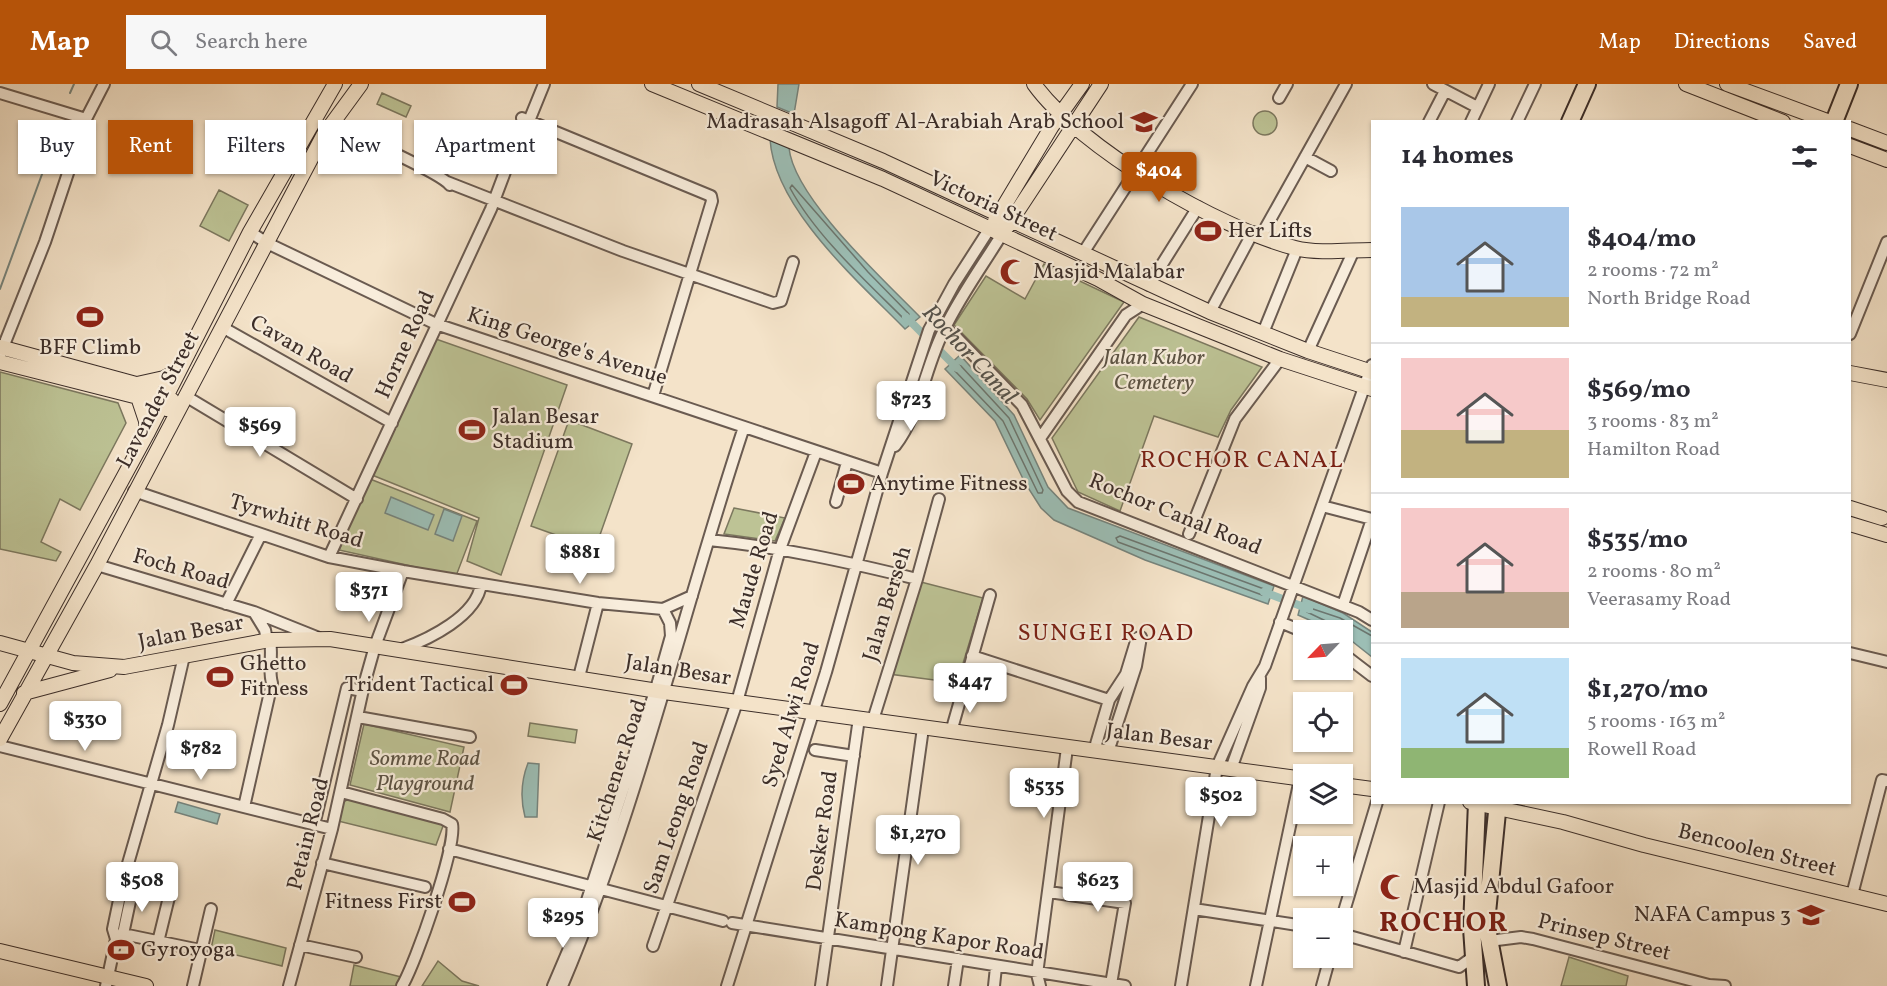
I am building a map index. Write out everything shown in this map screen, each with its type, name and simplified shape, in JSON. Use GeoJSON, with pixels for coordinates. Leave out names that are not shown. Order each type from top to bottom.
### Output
{"type":"FeatureCollection","features":[{"type":"Feature","properties":{"kind":"highway"},"geometry":{"type":"LineString","coordinates":[[1571,120],[1587,84]]}},
{"type":"Feature","properties":{"kind":"highway"},"geometry":{"type":"LineString","coordinates":[[1833,120],[1849,84]]}},
{"type":"Feature","properties":{"kind":"highway"},"geometry":{"type":"LineString","coordinates":[[1475,804],[1473,957],[1476,986]]}},
{"type":"Feature","properties":{"kind":"highway"},"geometry":{"type":"LineString","coordinates":[[1498,805],[1486,923],[1498,986]]}},
{"type":"Feature","properties":{"kind":"highway"},"geometry":{"type":"LineString","coordinates":[[1474,908],[1479,891],[1486,886],[1490,888]]}},
{"type":"Feature","properties":{"kind":"main road","name":"Lavender Street"},"geometry":{"type":"LineString","coordinates":[[2,700],[164,402],[250,232],[335,84]]}},
{"type":"Feature","properties":{"kind":"main road","name":"Lavender Street"},"geometry":{"type":"LineString","coordinates":[[335,120],[361,84]]}},
{"type":"Feature","properties":{"kind":"main road","name":"Victoria Street"},"geometry":{"type":"LineString","coordinates":[[652,84],[796,142],[996,231],[1143,304],[1280,359],[1369,388]]}},
{"type":"Feature","properties":{"kind":"main road","name":"Victoria Street"},"geometry":{"type":"LineString","coordinates":[[699,84],[801,126],[1005,217],[1210,312],[1308,351],[1371,369]]}},
{"type":"Feature","properties":{"kind":"main road"},"geometry":{"type":"LineString","coordinates":[[1034,84],[1073,127],[1135,172],[1198,207],[1257,234],[1297,249],[1371,250]]}},
{"type":"Feature","properties":{"kind":"main road"},"geometry":{"type":"LineString","coordinates":[[1005,217],[1060,115],[1082,84]]}},
{"type":"Feature","properties":{"kind":"main road"},"geometry":{"type":"LineString","coordinates":[[996,231],[1073,127],[1101,84]]}},
{"type":"Feature","properties":{"kind":"main road"},"geometry":{"type":"LineString","coordinates":[[1686,84],[1778,120]]}},
{"type":"Feature","properties":{"kind":"main road"},"geometry":{"type":"LineString","coordinates":[[1727,84],[1826,120]]}},
{"type":"Feature","properties":{"kind":"main road"},"geometry":{"type":"LineString","coordinates":[[1851,129],[1887,143]]}},
{"type":"Feature","properties":{"kind":"main road","name":"Lavender Street"},"geometry":{"type":"LineString","coordinates":[[0,739],[97,565],[318,146]]}},
{"type":"Feature","properties":{"kind":"main road"},"geometry":{"type":"LineString","coordinates":[[1851,146],[1887,160]]}},
{"type":"Feature","properties":{"kind":"main road"},"geometry":{"type":"LineString","coordinates":[[1,350],[137,391],[164,402],[182,405]]}},
{"type":"Feature","properties":{"kind":"main road"},"geometry":{"type":"LineString","coordinates":[[0,362],[137,391],[178,371]]}},
{"type":"Feature","properties":{"kind":"main road"},"geometry":{"type":"LineString","coordinates":[[1851,373],[1887,380]]}},
{"type":"Feature","properties":{"kind":"main road"},"geometry":{"type":"LineString","coordinates":[[137,391],[146,421],[147,434]]}},
{"type":"Feature","properties":{"kind":"main road"},"geometry":{"type":"LineString","coordinates":[[1851,508],[1882,518]]}},
{"type":"Feature","properties":{"kind":"main road"},"geometry":{"type":"LineString","coordinates":[[1851,524],[1887,535]]}},
{"type":"Feature","properties":{"kind":"main road","name":"Jalan Besar"},"geometry":{"type":"LineString","coordinates":[[0,643],[73,663],[124,667],[269,640],[319,638],[579,676],[660,691],[1293,778]]}},
{"type":"Feature","properties":{"kind":"main road"},"geometry":{"type":"LineString","coordinates":[[2,700],[124,667]]}},
{"type":"Feature","properties":{"kind":"main road"},"geometry":{"type":"LineString","coordinates":[[1353,786],[1371,789]]}},
{"type":"Feature","properties":{"kind":"main road","name":"Bencoolen Street"},"geometry":{"type":"LineString","coordinates":[[1498,805],[1887,904]]}},
{"type":"Feature","properties":{"kind":"main road"},"geometry":{"type":"LineString","coordinates":[[0,951],[107,982],[146,986]]}},
{"type":"Feature","properties":{"kind":"street"},"geometry":{"type":"LineString","coordinates":[[1,350],[45,242],[86,119],[104,84]]}},
{"type":"Feature","properties":{"kind":"street"},"geometry":{"type":"LineString","coordinates":[[1083,253],[1192,84]]}},
{"type":"Feature","properties":{"kind":"street"},"geometry":{"type":"LineString","coordinates":[[1278,98],[1287,84]]}},
{"type":"Feature","properties":{"kind":"street"},"geometry":{"type":"LineString","coordinates":[[1210,312],[1305,157],[1346,84]]}},
{"type":"Feature","properties":{"kind":"street"},"geometry":{"type":"LineString","coordinates":[[1433,84],[1477,107]]}},
{"type":"Feature","properties":{"kind":"street"},"geometry":{"type":"LineString","coordinates":[[1472,120],[1489,84]]}},
{"type":"Feature","properties":{"kind":"street"},"geometry":{"type":"LineString","coordinates":[[1517,120],[1535,84]]}},
{"type":"Feature","properties":{"kind":"street","name":"Horne Road"},"geometry":{"type":"LineString","coordinates":[[525,120],[540,86]]}},
{"type":"Feature","properties":{"kind":"street"},"geometry":{"type":"LineString","coordinates":[[1430,120],[1445,91]]}},
{"type":"Feature","properties":{"kind":"street"},"geometry":{"type":"LineString","coordinates":[[0,93],[86,119]]}},
{"type":"Feature","properties":{"kind":"street"},"geometry":{"type":"LineString","coordinates":[[557,133],[711,196],[712,201],[691,274],[653,396]]}},
{"type":"Feature","properties":{"kind":"street"},"geometry":{"type":"LineString","coordinates":[[1305,157],[1331,171]]}},
{"type":"Feature","properties":{"kind":"street"},"geometry":{"type":"LineString","coordinates":[[402,160],[493,204]]}},
{"type":"Feature","properties":{"kind":"street","name":"Horne Road"},"geometry":{"type":"LineString","coordinates":[[329,557],[493,204],[504,174]]}},
{"type":"Feature","properties":{"kind":"street"},"geometry":{"type":"LineString","coordinates":[[447,182],[478,200],[778,304],[782,302],[793,262]]}},
{"type":"Feature","properties":{"kind":"street"},"geometry":{"type":"LineString","coordinates":[[1149,285],[1198,207]]}},
{"type":"Feature","properties":{"kind":"street","name":"Syed Alwi Road"},"geometry":{"type":"LineString","coordinates":[[727,986],[748,926],[813,712],[882,473],[929,330],[934,319],[996,231]]}},
{"type":"Feature","properties":{"kind":"street","name":"Syed Alwi Road"},"geometry":{"type":"LineString","coordinates":[[889,454],[907,431],[945,328],[996,231]]}},
{"type":"Feature","properties":{"kind":"street","name":"King George's Avenue"},"geometry":{"type":"LineString","coordinates":[[250,232],[267,243],[436,324],[816,453],[882,473]]}},
{"type":"Feature","properties":{"kind":"street"},"geometry":{"type":"LineString","coordinates":[[1851,332],[1887,242]]}},
{"type":"Feature","properties":{"kind":"street"},"geometry":{"type":"LineString","coordinates":[[1263,333],[1297,249]]}},
{"type":"Feature","properties":{"kind":"street"},"geometry":{"type":"LineString","coordinates":[[1308,351],[1354,250]]}},
{"type":"Feature","properties":{"kind":"street"},"geometry":{"type":"LineString","coordinates":[[1126,295],[1126,315]]}},
{"type":"Feature","properties":{"kind":"street"},"geometry":{"type":"LineString","coordinates":[[1041,437],[1126,315],[1143,304]]}},
{"type":"Feature","properties":{"kind":"street","name":"Rochor Canal Road"},"geometry":{"type":"LineString","coordinates":[[934,319],[1014,395],[1030,415],[1067,491],[1078,502],[1291,590],[1343,605],[1371,619]]}},
{"type":"Feature","properties":{"kind":"street","name":"Cavan Road"},"geometry":{"type":"LineString","coordinates":[[222,327],[392,423]]}},
{"type":"Feature","properties":{"kind":"street"},"geometry":{"type":"LineString","coordinates":[[1189,534],[1235,419],[1280,359]]}},
{"type":"Feature","properties":{"kind":"street"},"geometry":{"type":"LineString","coordinates":[[1181,986],[1194,909],[1224,768],[1260,688],[1260,677],[1291,590],[1369,388]]}},
{"type":"Feature","properties":{"kind":"street"},"geometry":{"type":"LineString","coordinates":[[182,405],[357,499]]}},
{"type":"Feature","properties":{"kind":"street","name":"Kitchener Road"},"geometry":{"type":"LineString","coordinates":[[562,986],[597,888],[692,596],[744,427]]}},
{"type":"Feature","properties":{"kind":"street","name":"Maude Road"},"geometry":{"type":"LineString","coordinates":[[738,702],[780,549],[816,453]]}},
{"type":"Feature","properties":{"kind":"street"},"geometry":{"type":"LineString","coordinates":[[836,502],[847,462]]}},
{"type":"Feature","properties":{"kind":"street","name":"Tyrwhitt Road"},"geometry":{"type":"LineString","coordinates":[[134,491],[329,557],[403,571],[598,603],[663,609],[692,596]]}},
{"type":"Feature","properties":{"kind":"street","name":"Jalan Berseh"},"geometry":{"type":"LineString","coordinates":[[866,719],[917,579],[939,499]]}},
{"type":"Feature","properties":{"kind":"street"},"geometry":{"type":"LineString","coordinates":[[1322,506],[1371,519]]}},
{"type":"Feature","properties":{"kind":"street"},"geometry":{"type":"LineString","coordinates":[[1343,605],[1371,522]]}},
{"type":"Feature","properties":{"kind":"street"},"geometry":{"type":"LineString","coordinates":[[226,604],[261,534]]}},
{"type":"Feature","properties":{"kind":"street"},"geometry":{"type":"LineString","coordinates":[[709,540],[780,549],[857,563],[917,579]]}},
{"type":"Feature","properties":{"kind":"street","name":"Foch Road"},"geometry":{"type":"LineString","coordinates":[[97,565],[254,612],[319,638]]}},
{"type":"Feature","properties":{"kind":"street","name":"Petain Road"},"geometry":{"type":"LineString","coordinates":[[290,986],[332,829],[375,646],[403,571]]}},
{"type":"Feature","properties":{"kind":"street"},"geometry":{"type":"LineString","coordinates":[[402,649],[441,632],[478,597],[481,584]]}},
{"type":"Feature","properties":{"kind":"street"},"geometry":{"type":"LineString","coordinates":[[951,732],[990,595]]}},
{"type":"Feature","properties":{"kind":"street"},"geometry":{"type":"LineString","coordinates":[[579,676],[598,603]]}},
{"type":"Feature","properties":{"kind":"street"},"geometry":{"type":"LineString","coordinates":[[660,691],[671,636],[670,623],[663,609]]}},
{"type":"Feature","properties":{"kind":"street","name":"Foch Road"},"geometry":{"type":"LineString","coordinates":[[254,612],[269,640]]}},
{"type":"Feature","properties":{"kind":"street"},"geometry":{"type":"LineString","coordinates":[[1281,619],[1293,626]]}},
{"type":"Feature","properties":{"kind":"street"},"geometry":{"type":"LineString","coordinates":[[244,807],[272,683],[269,675],[273,653],[269,640]]}},
{"type":"Feature","properties":{"kind":"street"},"geometry":{"type":"LineString","coordinates":[[1851,652],[1887,662]]}},
{"type":"Feature","properties":{"kind":"street"},"geometry":{"type":"LineString","coordinates":[[184,656],[168,724],[123,881],[113,929],[120,936],[200,950]]}},
{"type":"Feature","properties":{"kind":"street"},"geometry":{"type":"LineString","coordinates":[[972,656],[1109,700]]}},
{"type":"Feature","properties":{"kind":"street"},"geometry":{"type":"LineString","coordinates":[[1353,661],[1371,675]]}},
{"type":"Feature","properties":{"kind":"street"},"geometry":{"type":"LineString","coordinates":[[1129,675],[1101,752],[1109,700],[1129,675]]}},
{"type":"Feature","properties":{"kind":"street","name":"Petain Road"},"geometry":{"type":"LineString","coordinates":[[314,825],[347,688],[363,691]]}},
{"type":"Feature","properties":{"kind":"street","name":"Sam Leong Road"},"geometry":{"type":"LineString","coordinates":[[652,946],[738,702]]}},
{"type":"Feature","properties":{"kind":"street"},"geometry":{"type":"LineString","coordinates":[[358,717],[470,737]]}},
{"type":"Feature","properties":{"kind":"street","name":"Desker Road"},"geometry":{"type":"LineString","coordinates":[[821,986],[854,756],[866,719]]}},
{"type":"Feature","properties":{"kind":"street"},"geometry":{"type":"LineString","coordinates":[[887,986],[923,728]]}},
{"type":"Feature","properties":{"kind":"street"},"geometry":{"type":"LineString","coordinates":[[0,746],[332,829]]}},
{"type":"Feature","properties":{"kind":"street"},"geometry":{"type":"LineString","coordinates":[[1040,986],[1037,974],[1067,748]]}},
{"type":"Feature","properties":{"kind":"street"},"geometry":{"type":"LineString","coordinates":[[815,750],[854,756]]}},
{"type":"Feature","properties":{"kind":"street"},"geometry":{"type":"LineString","coordinates":[[1852,895],[1884,785]]}},
{"type":"Feature","properties":{"kind":"street"},"geometry":{"type":"LineString","coordinates":[[341,792],[449,822],[454,829],[415,962],[402,986]]}},
{"type":"Feature","properties":{"kind":"street"},"geometry":{"type":"LineString","coordinates":[[1345,908],[1376,804]]}},
{"type":"Feature","properties":{"kind":"street"},"geometry":{"type":"LineString","coordinates":[[1404,952],[1439,804]]}},
{"type":"Feature","properties":{"kind":"street"},"geometry":{"type":"LineString","coordinates":[[1256,986],[1293,820]]}},
{"type":"Feature","properties":{"kind":"street","name":"Kampong Kapor Road"},"geometry":{"type":"LineString","coordinates":[[449,849],[728,922],[1037,974],[1125,986]]}},
{"type":"Feature","properties":{"kind":"street"},"geometry":{"type":"LineString","coordinates":[[322,863],[425,887]]}},
{"type":"Feature","properties":{"kind":"street","name":"Kitchener Road"},"geometry":{"type":"LineString","coordinates":[[552,986],[597,888]]}},
{"type":"Feature","properties":{"kind":"street"},"geometry":{"type":"LineString","coordinates":[[158,942],[171,889]]}},
{"type":"Feature","properties":{"kind":"street"},"geometry":{"type":"LineString","coordinates":[[1049,889],[1125,903],[1112,985]]}},
{"type":"Feature","properties":{"kind":"street"},"geometry":{"type":"LineString","coordinates":[[193,986],[211,909]]}},
{"type":"Feature","properties":{"kind":"street"},"geometry":{"type":"LineString","coordinates":[[1194,909],[1293,924]]}},
{"type":"Feature","properties":{"kind":"street"},"geometry":{"type":"LineString","coordinates":[[107,982],[120,936]]}},
{"type":"Feature","properties":{"kind":"street"},"geometry":{"type":"LineString","coordinates":[[1353,937],[1459,967],[1470,962],[1473,957]]}},
{"type":"Feature","properties":{"kind":"street","name":"Prinsep Street"},"geometry":{"type":"LineString","coordinates":[[1489,941],[1521,937],[1533,939],[1709,985],[1725,986]]}},
{"type":"Feature","properties":{"kind":"street"},"geometry":{"type":"LineString","coordinates":[[300,945],[356,957]]}},
{"type":"Feature","properties":{"kind":"street"},"geometry":{"type":"LineString","coordinates":[[954,986],[958,959]]}},
{"type":"Feature","properties":{"kind":"street"},"geometry":{"type":"LineString","coordinates":[[994,986],[996,967]]}},
{"type":"Feature","properties":{"kind":"street"},"geometry":{"type":"LineString","coordinates":[[1322,986],[1327,968]]}},
{"type":"Feature","properties":{"kind":"green space"},"geometry":{"type":"Polygon","coordinates":[[[382,93],[411,106],[406,117],[377,104],[382,93]]]}},
{"type":"Feature","properties":{"kind":"green space"},"geometry":{"type":"Polygon","coordinates":[[[1265,111],[1273,115],[1277,123],[1273,131],[1265,135],[1257,131],[1253,123],[1257,115],[1265,111]]]}},
{"type":"Feature","properties":{"kind":"green space"},"geometry":{"type":"Polygon","coordinates":[[[219,190],[248,205],[229,241],[200,226],[219,190]]]}},
{"type":"Feature","properties":{"kind":"green space","name":"Jalan Kubor Cemetery"},"geometry":{"type":"Polygon","coordinates":[[[1044,264],[1124,302],[1040,420],[1027,399],[954,325],[986,276],[1025,299],[1044,264]]]}},
{"type":"Feature","properties":{"kind":"green space","name":"Jalan Kubor Cemetery"},"geometry":{"type":"Polygon","coordinates":[[[1139,317],[1262,367],[1231,410],[1218,437],[1154,416],[1120,511],[1078,492],[1052,438],[1139,317]]]}},
{"type":"Feature","properties":{"kind":"green space","name":"Jalan Besar Stadium"},"geometry":{"type":"Polygon","coordinates":[[[433,338],[567,385],[501,575],[467,561],[479,518],[372,475],[433,338]]]}},
{"type":"Feature","properties":{"kind":"green space"},"geometry":{"type":"Polygon","coordinates":[[[0,372],[118,403],[126,423],[80,510],[60,499],[41,542],[61,552],[56,561],[0,549],[0,372]]]}},
{"type":"Feature","properties":{"kind":"green space"},"geometry":{"type":"Polygon","coordinates":[[[569,420],[632,444],[595,549],[531,526],[569,420]]]}},
{"type":"Feature","properties":{"kind":"green space"},"geometry":{"type":"Polygon","coordinates":[[[370,479],[477,521],[456,576],[339,550],[370,479]]]}},
{"type":"Feature","properties":{"kind":"green space"},"geometry":{"type":"Polygon","coordinates":[[[734,508],[785,518],[775,541],[724,534],[734,508]]]}},
{"type":"Feature","properties":{"kind":"green space"},"geometry":{"type":"Polygon","coordinates":[[[917,581],[983,598],[957,683],[889,674],[917,581]]]}},
{"type":"Feature","properties":{"kind":"green space"},"geometry":{"type":"Polygon","coordinates":[[[530,723],[577,730],[575,743],[528,736],[530,723]]]}},
{"type":"Feature","properties":{"kind":"green space","name":"Somme Road Playground"},"geometry":{"type":"Polygon","coordinates":[[[364,724],[464,747],[450,812],[350,785],[364,724]]]}},
{"type":"Feature","properties":{"kind":"green space"},"geometry":{"type":"Polygon","coordinates":[[[349,799],[440,821],[443,826],[436,845],[338,821],[343,802],[349,799]]]}},
{"type":"Feature","properties":{"kind":"green space"},"geometry":{"type":"Polygon","coordinates":[[[215,930],[286,948],[282,966],[211,949],[215,930]]]}},
{"type":"Feature","properties":{"kind":"green space"},"geometry":{"type":"Polygon","coordinates":[[[1569,957],[1628,976],[1626,986],[1561,986],[1569,957]]]}},
{"type":"Feature","properties":{"kind":"green space"},"geometry":{"type":"Polygon","coordinates":[[[438,961],[462,981],[479,986],[422,986],[438,961]]]}},
{"type":"Feature","properties":{"kind":"green space"},"geometry":{"type":"Polygon","coordinates":[[[354,965],[405,978],[400,986],[350,986],[354,965]]]}},
{"type":"Feature","properties":{"kind":"water"},"geometry":{"type":"Polygon","coordinates":[[[778,84],[799,84],[794,114],[777,107],[778,84]]]}},
{"type":"Feature","properties":{"kind":"water"},"geometry":{"type":"Polygon","coordinates":[[[770,139],[789,148],[795,168],[823,214],[920,317],[905,329],[843,266],[802,217],[786,191],[775,165],[770,139]]]}},
{"type":"Feature","properties":{"kind":"water"},"geometry":{"type":"Polygon","coordinates":[[[960,355],[1014,415],[1048,487],[1068,508],[1274,586],[1268,604],[1145,560],[1054,520],[1041,508],[1025,483],[995,421],[945,369],[960,355]]]}},
{"type":"Feature","properties":{"kind":"water"},"geometry":{"type":"Polygon","coordinates":[[[391,497],[434,515],[428,530],[385,513],[391,497]]]}},
{"type":"Feature","properties":{"kind":"water"},"geometry":{"type":"Polygon","coordinates":[[[444,509],[462,516],[453,541],[435,534],[444,509]]]}},
{"type":"Feature","properties":{"kind":"water"},"geometry":{"type":"Polygon","coordinates":[[[1303,596],[1343,613],[1371,631],[1371,656],[1353,642],[1353,620],[1309,620],[1298,615],[1303,596]]]}},
{"type":"Feature","properties":{"kind":"water"},"geometry":{"type":"Polygon","coordinates":[[[528,763],[539,764],[537,817],[525,817],[523,810],[522,790],[528,763]]]}},
{"type":"Feature","properties":{"kind":"water"},"geometry":{"type":"Polygon","coordinates":[[[178,802],[220,814],[217,824],[175,812],[178,802]]]}},
{"type":"Feature","properties":{"kind":"waterway"},"geometry":{"type":"LineString","coordinates":[[70,93],[74,84]]}},
{"type":"Feature","properties":{"kind":"waterway"},"geometry":{"type":"LineString","coordinates":[[0,289],[42,174]]}},
{"type":"Feature","properties":{"kind":"waterway","name":"Rochor Canal"},"geometry":{"type":"LineString","coordinates":[[906,317],[957,368]]}},
{"type":"Feature","properties":{"kind":"waterway","name":"Rochor Canal"},"geometry":{"type":"LineString","coordinates":[[1264,592],[1309,609]]}},
{"type":"Feature","properties":{"kind":"place","name":"Madrasah Alsagoff Al-Arabiah Arab School"},"geometry":{"type":"Point","coordinates":[1144,122]}},
{"type":"Feature","properties":{"kind":"place","name":"Her Lifts"},"geometry":{"type":"Point","coordinates":[1208,231]}},
{"type":"Feature","properties":{"kind":"place","name":"Masjid Malabar"},"geometry":{"type":"Point","coordinates":[1013,272]}},
{"type":"Feature","properties":{"kind":"place","name":"BFF Climb"},"geometry":{"type":"Point","coordinates":[90,317]}},
{"type":"Feature","properties":{"kind":"place","name":"Jalan Besar Stadium"},"geometry":{"type":"Point","coordinates":[472,430]}},
{"type":"Feature","properties":{"kind":"place","name":"Anytime Fitness"},"geometry":{"type":"Point","coordinates":[851,484]}},
{"type":"Feature","properties":{"kind":"place","name":"Ghetto Fitness"},"geometry":{"type":"Point","coordinates":[220,677]}},
{"type":"Feature","properties":{"kind":"place","name":"Trident Tactical"},"geometry":{"type":"Point","coordinates":[514,685]}},
{"type":"Feature","properties":{"kind":"place","name":"Masjid Abdul Gafoor"},"geometry":{"type":"Point","coordinates":[1393,887]}},
{"type":"Feature","properties":{"kind":"place","name":"Fitness First"},"geometry":{"type":"Point","coordinates":[462,902]}},
{"type":"Feature","properties":{"kind":"place","name":"NAFA Campus 3"},"geometry":{"type":"Point","coordinates":[1811,915]}},
{"type":"Feature","properties":{"kind":"place","name":"Gyroyoga"},"geometry":{"type":"Point","coordinates":[121,950]}},
{"type":"Feature","properties":{"kind":"district","name":"ROCHOR CANAL"},"geometry":{"type":"Point","coordinates":[1242,461]}},
{"type":"Feature","properties":{"kind":"district","name":"SUNGEI ROAD"},"geometry":{"type":"Point","coordinates":[1106,634]}},
{"type":"Feature","properties":{"kind":"district","name":"ROCHOR"},"geometry":{"type":"Point","coordinates":[1444,923]}}]}
